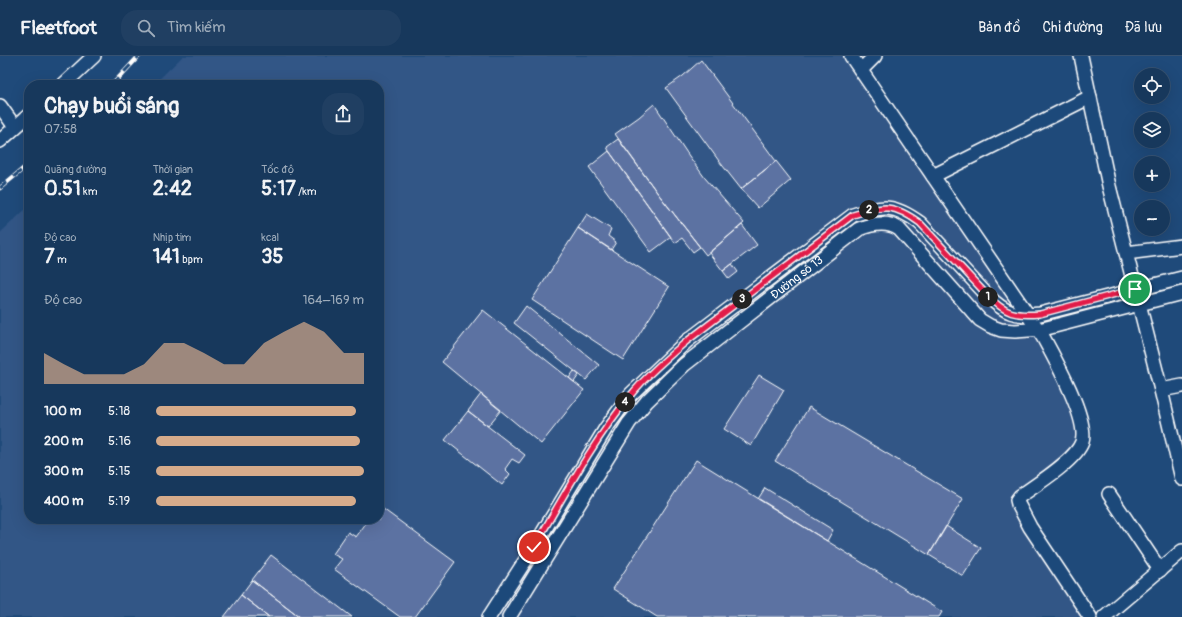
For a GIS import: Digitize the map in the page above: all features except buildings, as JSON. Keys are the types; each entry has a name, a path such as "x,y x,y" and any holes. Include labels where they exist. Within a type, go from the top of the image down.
{"street":[{"path":"68,80 94,56"},
{"path":"851,56 1028,315 1060,367 1079,414 1083,428 1082,442 1070,458 1020,496 1017,500 1030,527 1090,617"},
{"path":"861,70 874,56"},
{"path":"1082,56 1109,186 1182,479"},
{"path":"933,176 1090,97"},
{"path":"0,106 15,127"},
{"path":"0,141 24,119"},
{"path":"882,207 884,224 894,226 899,229 980,320 1001,330 1044,329 1182,294"},
{"name":"Đường số 13","path":"489,617 534,547 606,428 631,394 673,353 853,215 882,207 891,208 902,212 920,223 999,307 1011,314 1040,314 1182,278"},
{"name":"Đường số 13","path":"509,617 629,423 647,401 684,365 859,229 872,224 884,224"},
{"path":"1126,252 1182,246"},
{"path":"737,303 747,316"},
{"path":"1161,390 1182,386"},
{"path":"1109,494 1160,570"},
{"path":"534,547 548,556"},
{"path":"1104,617 1182,551"}],"shaded area":[{"path":"183,56 846,56 1040,339 1075,415 1078,441 1068,456 1018,493 1086,617 0,617 0,233 24,211 24,524 384,524 384,80 158,80"}],"railway":[{"path":"117,80 139,56"},
{"path":"0,188 24,168"}],"route":[{"path":"534,547 596,443 631,394 687,341 853,215 882,207 891,208 912,217 920,223 999,307 1011,314 1040,314 1135,289"}]}
